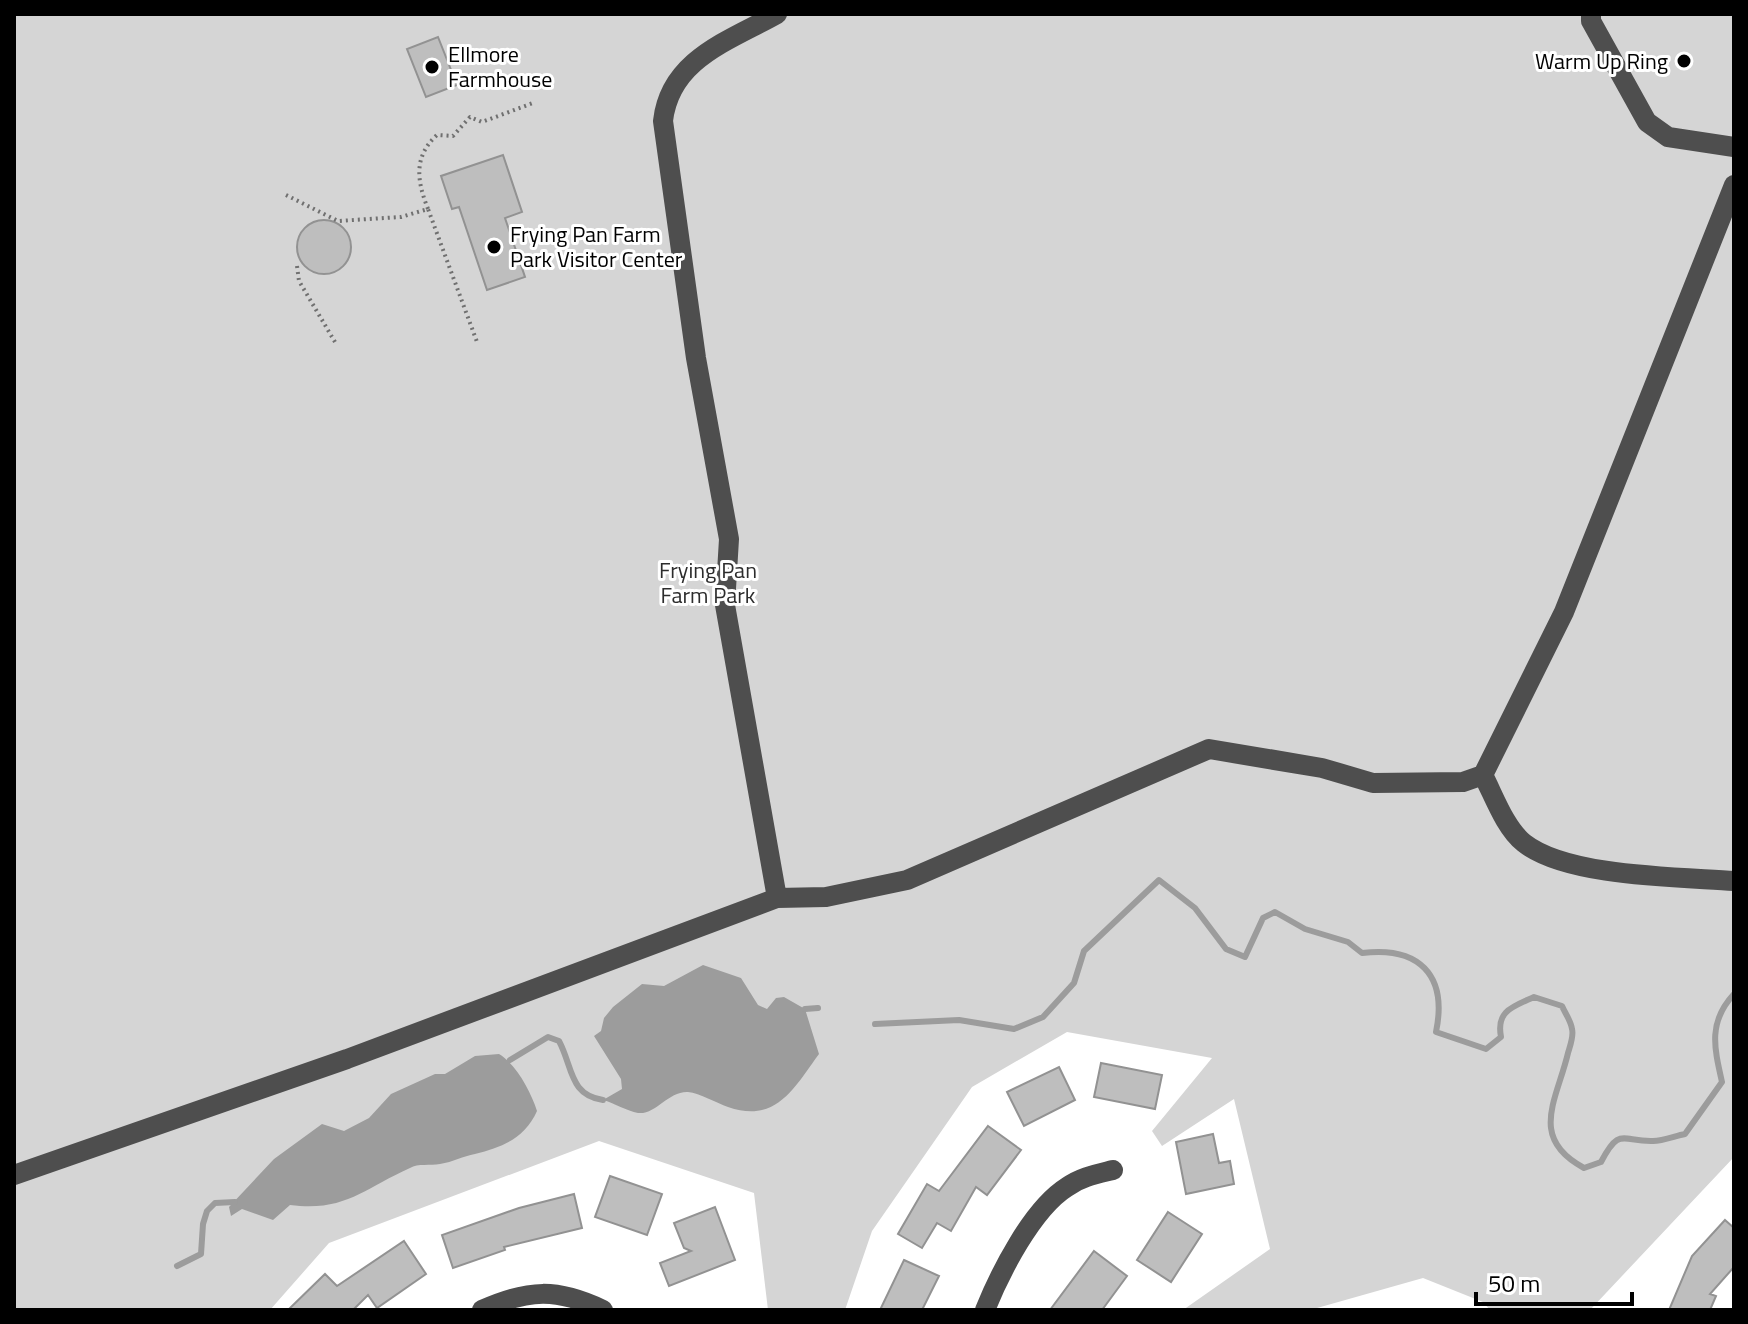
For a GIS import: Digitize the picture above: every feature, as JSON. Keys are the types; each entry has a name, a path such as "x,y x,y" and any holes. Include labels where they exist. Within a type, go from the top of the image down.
{"street":[{"path":"777,14 688,66 666,97 663,121 696,358 729,539 725,605 777,898"},
{"path":"1591,14 1591,21 1647,122 1668,137 1734,147"},
{"path":"14,1175 347,1059 777,898 826,897 907,880 1209,749 1322,768 1373,783 1463,782 1483,775 1564,612 1734,185"},
{"path":"1483,775 1502,813 1524,843 1562,862 1625,873 1734,881"},
{"path":"985,1310 1017,1246 1050,1201 1079,1179 1113,1170"},
{"path":"482,1310 538,1292 572,1295 603,1310"}],"path":[{"path":"477,342 428,209 418,172 421,155 437,135 453,136 470,117 482,122 491,120 533,103"},
{"path":"286,195 338,221 401,217 428,209"},
{"path":"297,266 299,281 335,342"}],"green space":[{"name":"Frying Pan Farm Park","path":"1734,14 1734,1157 1590,1310 1490,1310 1483,1302 1423,1278 1310,1310 1183,1310 1270,1249 1234,1099 1162,1146 1152,1131 1212,1058 1067,1032 972,1087 872,1231 845,1310 768,1310 754,1193 599,1141 329,1243 270,1310 14,1310 14,16"}],"shaded area":[{"path":"703,965 741,978 758,1005 767,1009 776,998 784,997 805,1009 819,1054 801,1079 782,1100 759,1111 728,1107 688,1092 674,1095 644,1113 603,1100 622,1089 621,1079 594,1036 601,1031 604,1018 642,984 664,986"},
{"path":"499,1054 522,1079 537,1111 526,1128 512,1140 449,1162 413,1166 340,1202 290,1205 273,1220 242,1209 231,1216 229,1207 274,1159 322,1124 344,1131 369,1118 391,1094 435,1074 445,1074 475,1056"}],"building":[{"name":"Ellmore Farmhouse","path":"438,37 457,85 426,97 407,49"},
{"name":"Frying Pan Farm Park Visitor Center","path":"503,155 522,212 505,218 525,277 487,290 459,207 452,209 441,176"},
{"path":"324,220 343,228 351,247 343,266 324,274 305,266 297,247 305,228"},
{"path":"1101,1063 1162,1075 1155,1109 1094,1097"},
{"path":"1059,1067 1075,1100 1024,1126 1007,1092"},
{"path":"988,1126 1021,1150 987,1195 976,1187 951,1231 937,1223 922,1248 898,1234 927,1184 939,1191"},
{"path":"1213,1134 1219,1163 1230,1161 1234,1184 1186,1194 1176,1142"},
{"path":"610,1176 662,1194 647,1235 595,1217"},
{"path":"574,1194 582,1228 504,1247 505,1250 453,1268 442,1235 519,1208"},
{"path":"715,1207 735,1260 669,1286 660,1263 691,1251 684,1248 674,1223"},
{"path":"1168,1212 1202,1234 1171,1282 1137,1260"},
{"path":"1725,1220 1734,1228 1734,1267 1710,1294 1716,1296 1710,1310 1669,1310 1692,1256"},
{"path":"404,1241 426,1274 377,1308 368,1295 353,1310 288,1310 325,1274 337,1286"},
{"path":"1094,1251 1127,1276 1102,1310 1050,1310"},
{"path":"904,1260 939,1276 922,1310 880,1310"}],"waterway":[{"path":"875,1024 959,1020 1014,1029 1043,1017 1074,983 1084,951 1159,880 1195,908 1226,949 1245,957 1263,918 1275,912 1305,929 1348,942 1362,953 1399,954 1413,960 1433,980 1439,1012 1436,1032 1486,1049 1501,1037 1501,1021 1513,1007 1534,997 1562,1006 1572,1035 1553,1102 1551,1131 1556,1144 1584,1168 1601,1162 1613,1144 1622,1138 1657,1141 1685,1134 1722,1082 1715,1035 1720,1015 1734,994"},
{"path":"805,1009 818,1008"},
{"path":"510,1060 548,1037 559,1041 578,1086 592,1097 603,1100"},
{"path":"177,1266 201,1254 207,1211 215,1203 235,1202"}],"place":[{"name":"Warm Up Ring","path":"1684,61"},
{"name":"Ellmore Farmhouse","path":"432,67"},
{"name":"Frying Pan Farm Park Visitor Center","path":"494,247"}]}
